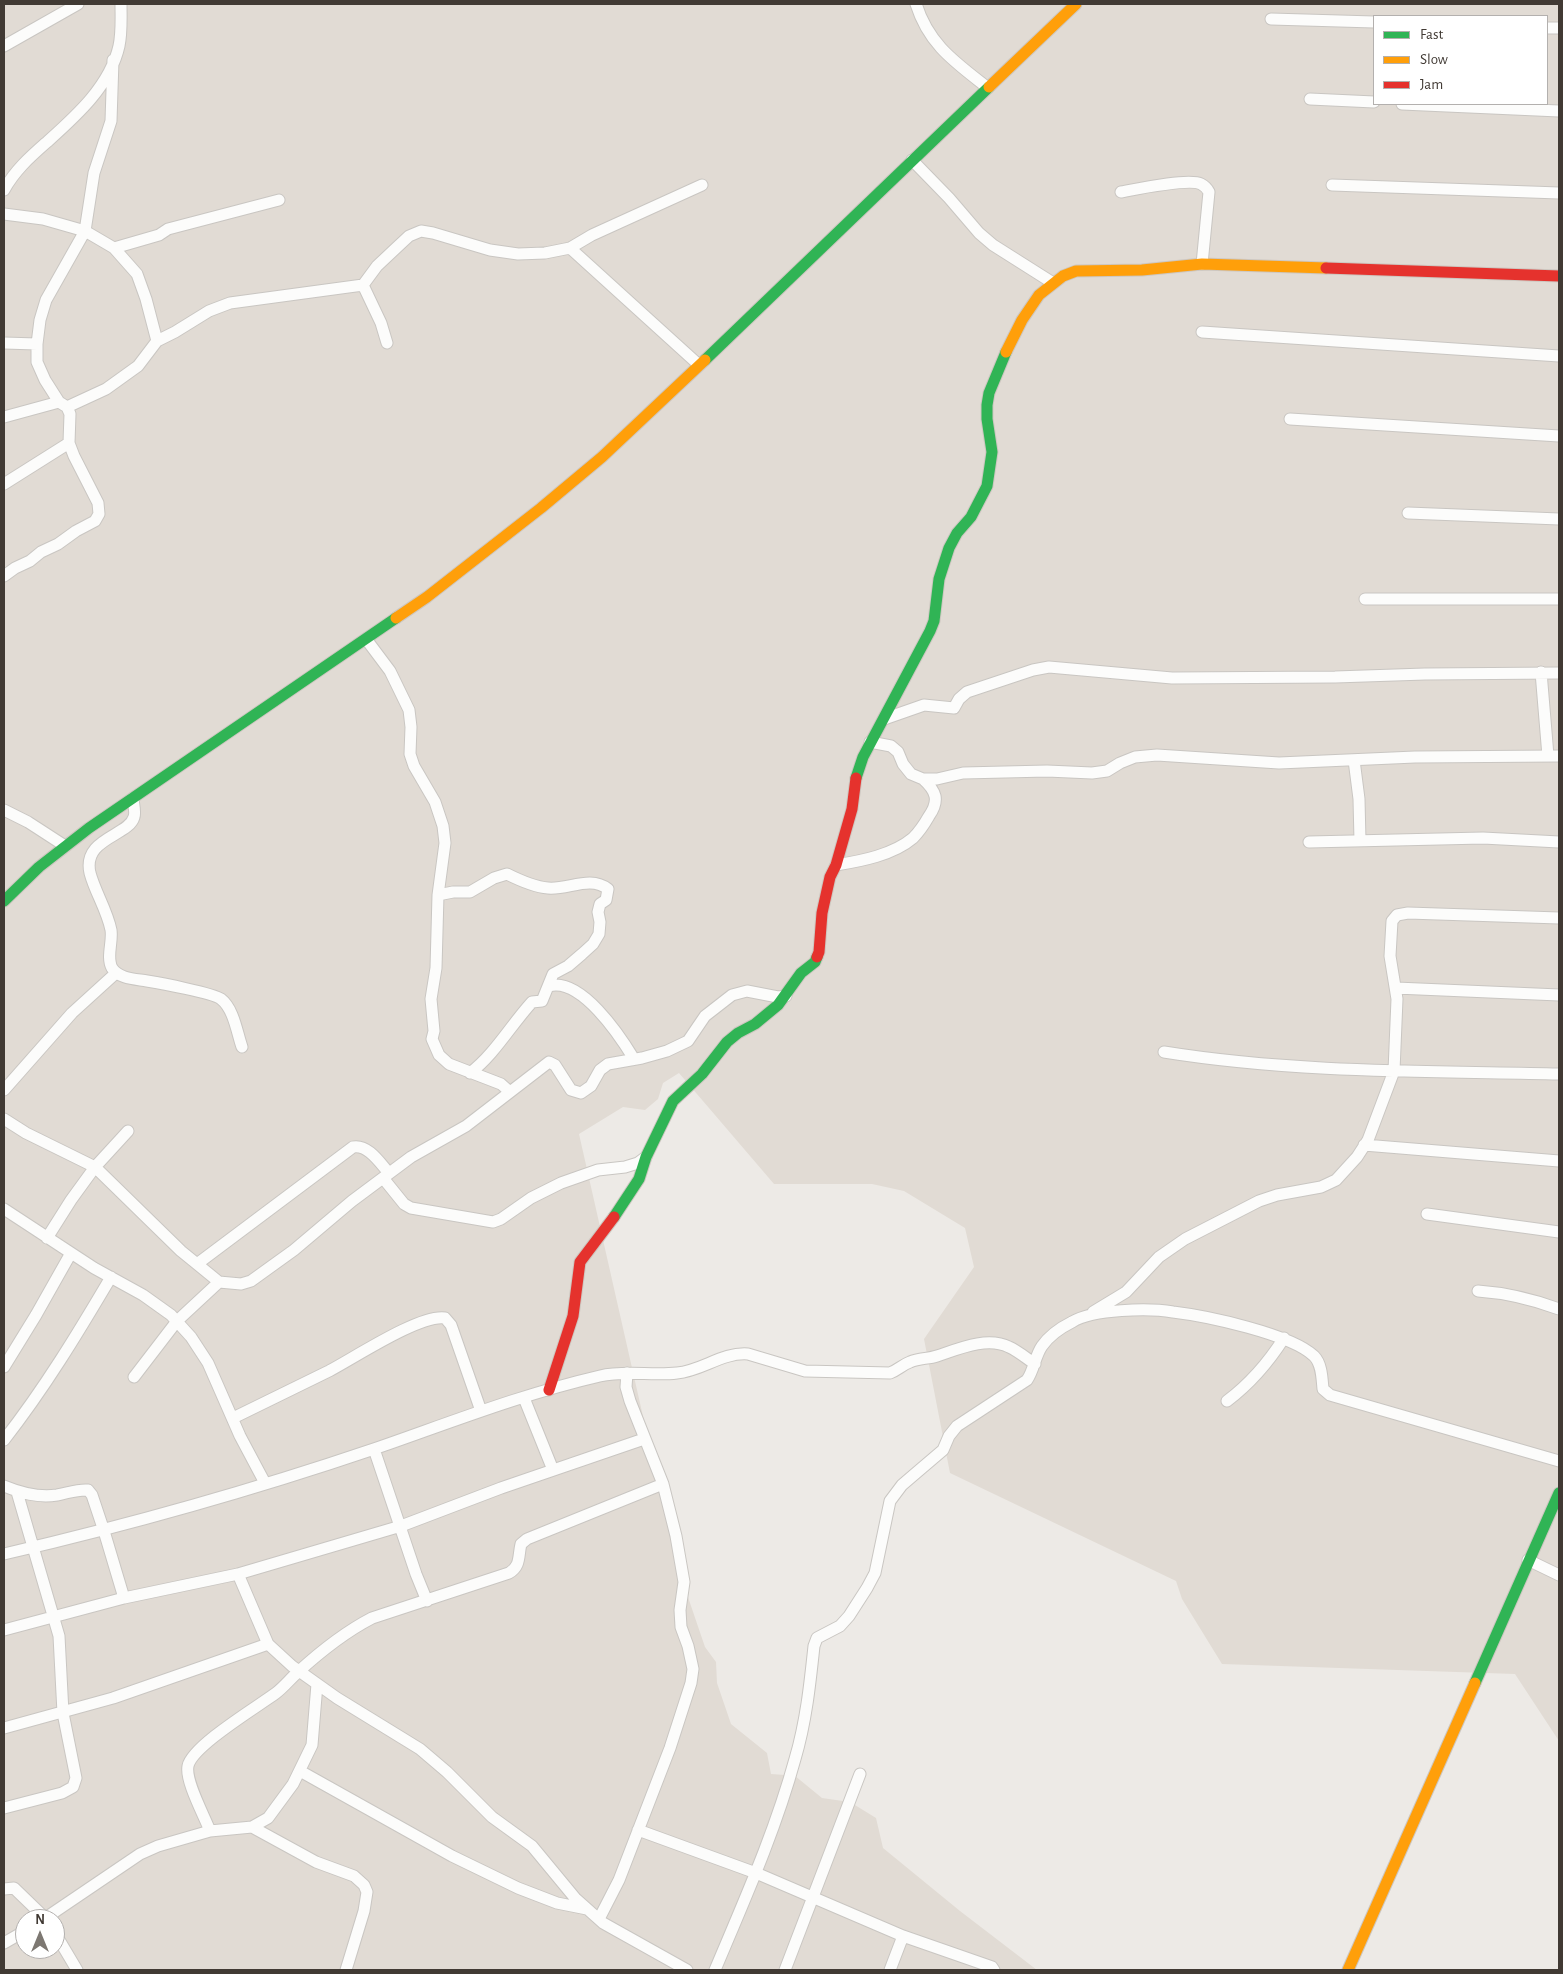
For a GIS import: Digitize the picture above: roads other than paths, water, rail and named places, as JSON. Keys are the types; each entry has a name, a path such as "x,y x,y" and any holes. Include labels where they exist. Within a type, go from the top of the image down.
{"main road":[{"path":"4,901 39,867 65,846 426,597 541,508 602,457 1076,4"},
{"path":"549,1390 573,1316 580,1262 626,1201 639,1179 646,1156 672,1102 702,1074 727,1042 768,1014 786,996 801,973 815,962 818,952 822,913 830,877 836,865 852,809 856,779 870,742 884,719 934,622 939,579 949,548 957,533 971,517 987,486 992,452 987,419 989,393 1004,356 1022,320 1039,296 1063,276 1076,271 1142,270 1202,264 1559,276"},
{"path":"1348,1970 1559,1493"}],"street":[{"path":"4,46 78,4"},
{"path":"4,190 10,178 21,165 90,100 113,60 120,37 121,4"},
{"path":"916,4 931,38 951,59 988,88"},
{"path":"1271,19 1373,22"},
{"path":"4,576 14,568 30,561 41,552 58,544 76,530 95,521 99,514 98,503 69,443 70,414 45,380 37,362 37,344 40,320 46,300 85,231 94,173 111,121 113,60"},
{"path":"1310,99 1373,102"},
{"path":"1424,105 1559,111"},
{"path":"912,160 949,198 979,233 993,245 1053,283"},
{"path":"1121,192 1186,182 1199,182 1206,187 1209,192 1202,264"},
{"path":"4,417 63,404 106,389 138,366 157,341 209,311 230,303 363,285 377,266 408,236 421,231 434,233 490,250 518,254 545,253 570,248 592,235 702,185"},
{"path":"1332,185 1559,193"},
{"path":"114,248 159,235 168,229 279,200"},
{"path":"4,214 43,219 85,231 114,248 137,274 157,341"},
{"path":"570,248 698,365"},
{"path":"363,285 381,323 386,343"},
{"path":"1202,332 1559,356"},
{"path":"4,343 37,344"},
{"path":"1290,419 1559,436"},
{"path":"4,484 69,443"},
{"path":"1408,513 1559,520"},
{"path":"1365,599 1559,598"},
{"path":"366,638 390,671 409,710 411,727 410,754 414,766 435,802 443,826 445,843 438,895 436,968 431,999 434,1031 432,1040 439,1056 449,1064 501,1084 510,1092"},
{"path":"884,719 924,705 954,708 959,699 967,692 1033,670 1049,667 1181,678 1335,678 1559,673"},
{"path":"923,779 937,779 963,773 1047,771 1092,773 1107,771 1135,757 1157,755 1279,762 1416,757 1554,756 1541,672"},
{"path":"836,865 878,855 914,838 933,810 936,798 933,788 923,779 911,774 903,764 898,752 891,746 870,742"},
{"path":"1354,760 1359,799 1360,841"},
{"path":"133,798 134,817 130,823 93,851 89,871 111,931 111,967 116,973 130,979 207,994 221,999 229,1008 242,1047"},
{"path":"4,810 28,822 65,846"},
{"path":"1309,842 1483,838 1559,842"},
{"path":"438,895 453,892 470,892 494,878 507,874 517,879 548,888 586,883 602,884 608,889 606,900 600,904 598,912 600,922 599,934 593,944 568,966 552,974 542,1001 532,1002 513,1022 483,1063 470,1073"},
{"path":"715,1970 756,1873 796,1757 805,1715 814,1646 817,1638 840,1626 868,1588 875,1573 890,1501 902,1485 944,1450 957,1426 1026,1380 1042,1346 1057,1332 1126,1292 1159,1257 1185,1239 1259,1202 1277,1195 1321,1187 1336,1180 1357,1157 1364,1145 1394,1071 1398,999 1390,956 1392,921 1397,915 1408,913 1559,918"},
{"path":"4,1090 72,1013 116,973"},
{"path":"549,986 556,984 566,988 596,1007 634,1059"},
{"path":"1396,988 1559,995"},
{"path":"4,1119 26,1133 95,1167 181,1251 219,1282 241,1284 251,1281 294,1250 411,1156 466,1126 549,1062 555,1065 570,1090 581,1093 591,1086 600,1070 608,1064 667,1051 688,1041 705,1016 732,995 747,991 778,997 786,996"},
{"path":"1164,1052 1193,1057 1353,1071 1559,1074"},
{"path":"47,1238 95,1167 128,1131"},
{"path":"1364,1145 1559,1161"},
{"path":"197,1264 353,1147 366,1148 404,1204 411,1208 493,1222 501,1219 530,1198 561,1183 598,1170 625,1167 638,1163 646,1156"},
{"path":"4,1208 47,1238 143,1295 171,1315 191,1337 208,1363 266,1484"},
{"path":"1427,1214 1559,1232"},
{"path":"4,1367 36,1316 71,1253"},
{"path":"4,1440 70,1346 111,1277"},
{"path":"134,1377 177,1322 219,1282"},
{"path":"1478,1291 1501,1292 1525,1297 1559,1308"},
{"path":"1088,1315 1148,1310 1173,1312 1284,1338 1315,1357 1319,1364 1323,1389 1330,1394 1559,1461"},
{"path":"233,1418 329,1371 416,1325 437,1317 445,1318 451,1325 481,1410"},
{"path":"1227,1401 1256,1376 1284,1338"},
{"path":"4,1554 104,1531 266,1484 374,1449 481,1410 602,1376 627,1373 649,1375 680,1373 738,1353 748,1354 805,1371 890,1373 907,1362 916,1359 994,1342 1008,1346 1035,1364"},
{"path":"599,1919 619,1880 670,1748 691,1683 693,1669 688,1646 681,1627 680,1610 684,1582 682,1561 663,1484 644,1439 626,1388 627,1373"},
{"path":"524,1398 553,1470"},
{"path":"4,1630 124,1598 238,1574 401,1526 501,1488 644,1439"},
{"path":"374,1449 427,1601"},
{"path":"210,1831 189,1779 188,1768 190,1759 207,1742 277,1692 299,1671 353,1628 372,1618 410,1604 427,1601 509,1573 516,1569 519,1563 521,1544 527,1539 663,1484"},
{"path":"4,1486 17,1492 42,1497 88,1490 92,1495 104,1531 124,1598"},
{"path":"4,1808 62,1793 73,1787 76,1778 63,1713 59,1636 17,1492"},
{"path":"1528,1560 1559,1576"},
{"path":"238,1574 268,1644 299,1671 337,1698 420,1749 447,1772 492,1817 532,1846 575,1898 599,1919 687,1970"},
{"path":"4,1728 113,1698 268,1644"},
{"path":"60,1909 140,1854 158,1846 210,1831 252,1827 268,1818 293,1784 312,1745 317,1684"},
{"path":"300,1771 452,1856 518,1888 557,1903 587,1909"},
{"path":"785,1970 860,1774"},
{"path":"252,1827 316,1862 354,1876 364,1885 367,1892 364,1911 346,1970"},
{"path":"638,1830 756,1873 813,1899 904,1936 992,1967 994,1970"},
{"path":"4,1889 14,1888 35,1909"},
{"path":"890,1970 904,1936"},
{"path":"4,1943 15,1937"},
{"path":"65,1950 77,1970"}]}
